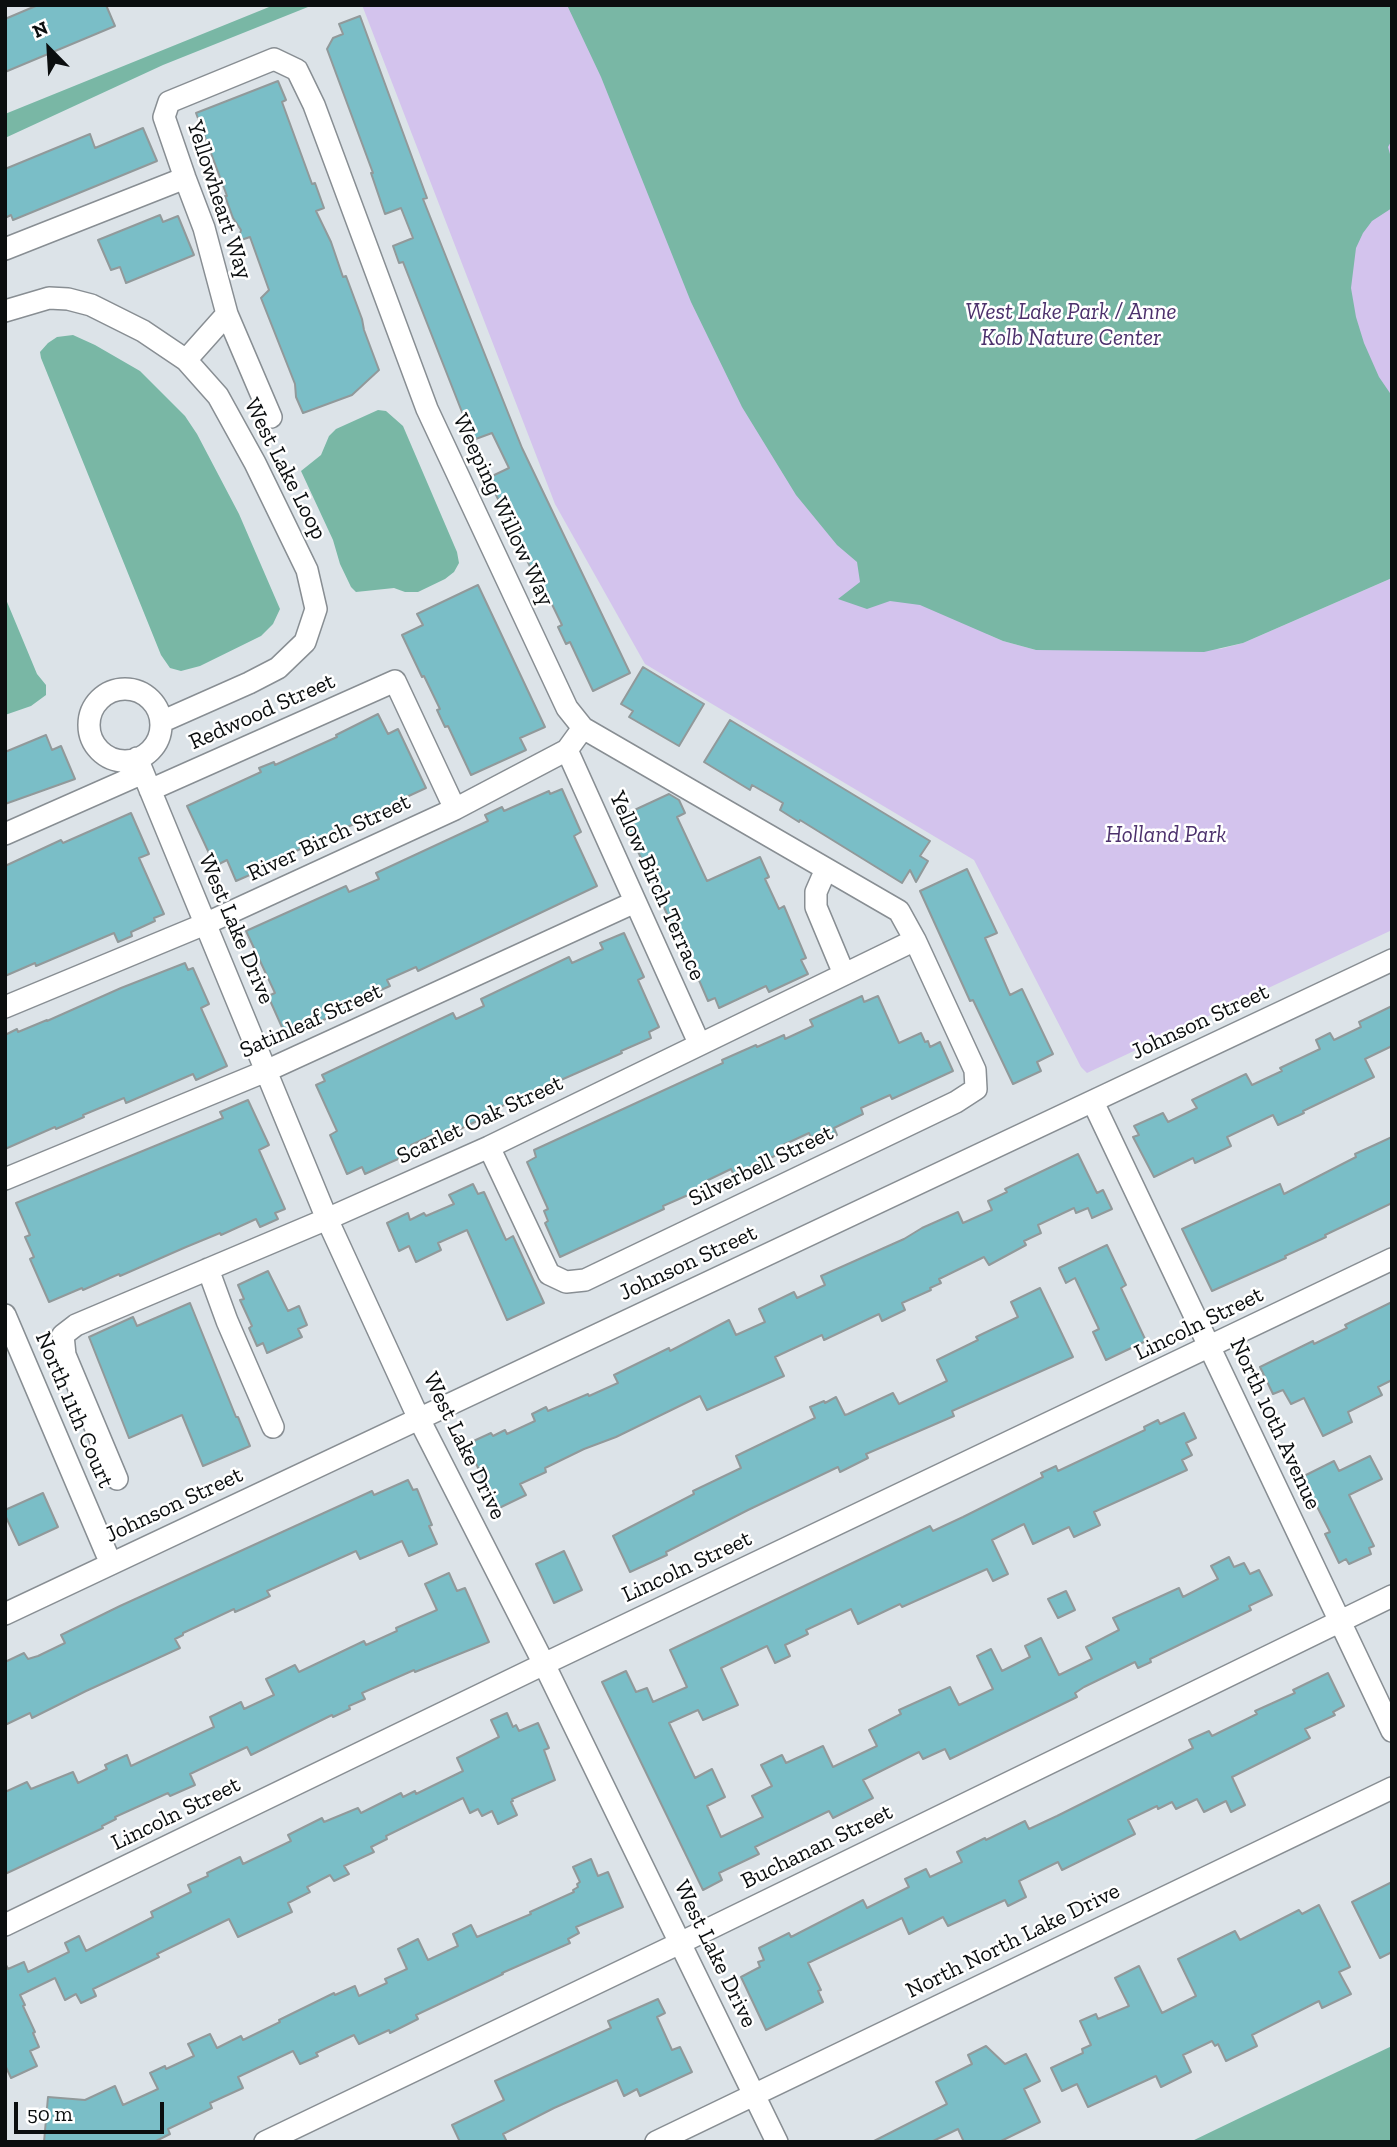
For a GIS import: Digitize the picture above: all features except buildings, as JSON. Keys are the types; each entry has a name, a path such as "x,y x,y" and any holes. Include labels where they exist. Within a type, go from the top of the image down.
{"street":[{"name":"Yellowheart Way","path":"271,417 228,314 204,228 164,117 169,102 274,60"},
{"name":"Weeping Willow Way","path":"274,60 297,70 314,105 428,409 567,708 583,728 899,911 975,1070 976,1089"},
{"path":"5,249 185,178"},
{"name":"West Lake Loop","path":"5,311 49,298 68,299 91,305 143,331 186,360 218,396 255,463 307,570 316,609 305,642 278,668 161,722"},
{"name":"Yellowheart Way","path":"186,360 228,314"},
{"name":"Redwood Street","path":"5,834 143,774 396,681 455,809"},
{"path":"133,690 152,701 158,711 160,734 147,753 143,774 98,749 91,738 89,724 92,710 99,699 111,692 133,690"},
{"name":"River Birch Street","path":"5,1007 205,924 455,809 567,750 583,728"},
{"name":"Yellow Birch Terrace","path":"567,750 699,1043"},
{"name":"West Lake Drive","path":"143,774 327,1219 419,1419 544,1664 777,2142"},
{"path":"826,869 818,884 816,907 844,974"},
{"name":"Satinleaf Street","path":"5,1179 266,1071 635,902"},
{"name":"Scarlet Oak Street","path":"117,1479 65,1355 63,1335 76,1325 327,1219 489,1146 915,940"},
{"name":"Johnson Street","path":"5,1614 1392,960"},
{"name":"Silverbell Street","path":"489,1146 549,1274 566,1282 585,1280 956,1102 976,1089"},
{"name":"North 10th Avenue","path":"1093,1102 1392,1731"},
{"name":"Lincoln Street","path":"5,1925 1392,1259"},
{"path":"208,1269 226,1321 273,1427"},
{"name":"North 11th Court","path":"5,1315 111,1563"},
{"name":"Buchanan Street","path":"265,2142 1392,1596"},
{"name":"North North Lake Drive","path":"656,2142 1392,1788"}],"green space":[{"name":"West Lake Park / Anne Kolb Nature Center","path":"362,5 1392,5 1392,562 987,634 1036,650 1220,649 1243,643 1392,578 1392,930 1087,1073 1081,1067 974,860 645,664 555,504"}],"shaded area":[{"path":"274,5 313,5 163,65 5,138 5,114"},
{"name":"West Lake Park / Anne Kolb Nature Center","path":"567,5 1392,5 1392,140 1388,147 1392,161 1392,208 1372,221 1363,233 1356,248 1351,288 1364,343 1379,377 1392,396 1392,578 1243,643 1204,652 1036,650 1003,641 920,605 890,601 867,609 838,599 860,582 857,562 837,545 796,495 742,407 691,302 601,77"},
{"path":"73,335 140,371 185,416 197,434 239,514 280,609 273,624 261,636 200,666 181,671 170,668 161,655 41,358 40,352 48,343 57,337"},
{"path":"378,410 386,411 403,426 457,552 459,563 454,572 418,592 405,592 394,588 356,592 351,587 301,471 321,455 329,436 336,429"},
{"path":"5,597 37,674 46,685 46,695 31,706 5,715"},
{"path":"1392,2046 1392,2142 1190,2142 1246,2115"}],"park label":[{"name":"Holland Park","path":"1166,835"}]}
